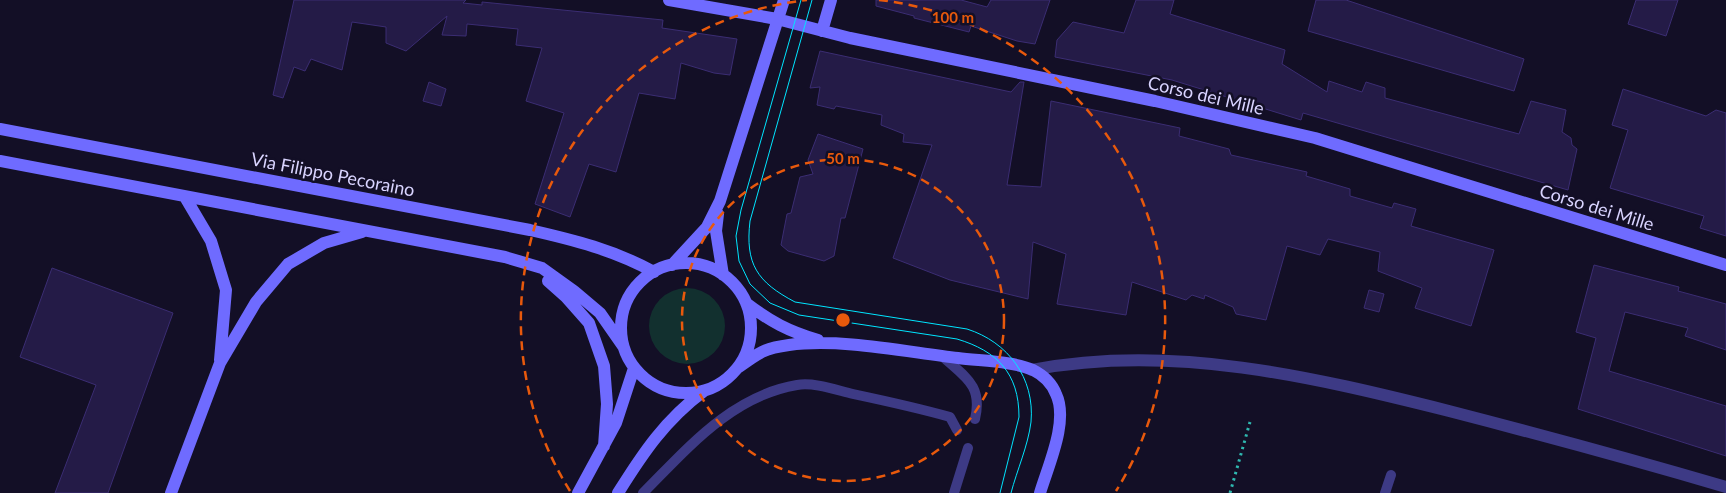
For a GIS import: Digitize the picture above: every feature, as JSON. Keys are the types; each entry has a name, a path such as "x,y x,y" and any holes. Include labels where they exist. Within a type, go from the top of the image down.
{"street":[{"name":"Corso dei Mille","path":"669,0 777,19 1155,101 1315,138 1726,265"},
{"path":"672,265 707,227 720,201 784,0"},
{"path":"822,30 832,0"},
{"name":"Via Filippo Pecoraino","path":"0,129 530,230 592,244 631,259 654,272"},
{"path":"0,161 505,257 542,268 600,313 623,346 634,368 654,385 678,393 704,391"},
{"path":"185,197 211,241 226,290 220,363"},
{"path":"720,201 716,230 723,275"},
{"path":"171,493 220,363 256,302 288,264 324,243 365,231"},
{"path":"527,264 566,296 588,323 604,366 607,404 604,446"},
{"path":"623,346 621,324 626,304 637,286 654,272 672,265 690,264 707,267 723,275 737,287 746,303 751,319 751,336 747,352 739,367"},
{"path":"746,303 767,319 786,330 825,342 1001,363 1032,370 1047,380 1057,395 1059,431 1040,493"},
{"path":"618,493 657,434 680,408 704,391 723,382 761,350 825,342"},
{"path":"1032,370 1074,362 1122,359 1193,362 1284,374 1407,400 1590,447 1726,487"},
{"path":"578,493 616,423 634,368"}],"lane":[{"path":"942,356 968,379 977,392 978,405 974,419"},
{"path":"643,493 704,432 733,411 771,392 799,385 826,388 950,417 957,430"},
{"path":"954,493 968,448"},
{"path":"1385,493 1391,475"}],"path":[{"path":"1230,493 1250,422"}],"green space":[{"path":"680,288 694,288 708,294 719,305 725,319 722,341 714,353 694,364 680,364 666,358 655,347 649,333 649,319 655,305 666,294"}],"building":[{"path":"294,0 466,0 463,3 482,5 482,2 663,20 662,28 737,39 730,75 714,73 681,63 675,99 639,93 616,172 589,164 570,217 535,204 564,113 526,101 542,48 516,45 518,29 467,24 466,36 442,35 447,16 406,51 386,43 386,27 352,22 342,70 311,59 305,71 294,67 283,98 273,95"},
{"path":"876,0 961,0 987,7 991,0 1050,0 1035,44 1017,41 971,26 969,32 914,18 914,16 876,6"},
{"path":"1136,0 1174,0 1170,14 1285,50 1282,64 1327,92 1329,81 1362,92 1366,82 1385,88 1385,98 1519,134 1531,101 1566,110 1562,132 1571,138 1572,145 1577,149 1568,190 1303,113 1301,120 1172,80 1055,57 1057,40 1073,22 1124,33"},
{"path":"1316,0 1346,0 1524,59 1514,91 1308,31"},
{"path":"1636,0 1678,0 1666,36 1628,24"},
{"path":"820,51 1011,92 1020,82 1024,82 1007,185 1041,187 1051,101 1180,128 1179,136 1229,149 1231,155 1307,172 1306,176 1350,189 1350,196 1392,208 1394,203 1416,209 1411,226 1494,250 1471,326 1415,308 1422,288 1378,271 1380,252 1328,239 1320,255 1287,246 1266,320 1236,314 1233,307 1205,295 1204,299 1192,295 1186,300 1132,282 1126,315 1057,304 1066,254 1033,242 1028,299 950,280 893,258 932,145 903,142 904,134 881,125 882,115 836,106 834,109 817,105 820,87 810,88"},
{"path":"429,82 446,89 441,106 423,101"},
{"path":"1623,89 1706,116 1716,110 1726,113 1726,236 1700,228 1704,216 1610,188 1628,130 1612,125"},
{"path":"818,134 863,149 845,218 841,218 834,256 824,261 788,251 781,245 787,214 791,213 800,177 813,174 808,160"},
{"path":"1594,265 1679,287 1678,291 1726,304 1726,350 1685,336 1688,328 1625,312 1609,371 1726,406 1726,456 1578,409 1596,338 1576,332"},
{"path":"52,268 173,313 108,493 55,493 96,385 20,357"},
{"path":"1369,290 1384,294 1379,312 1364,308"}],"tram line":[{"path":"801,0 741,210 736,236 739,261 750,284 770,303 799,315 957,339 984,350 994,357 1010,376 1015,388 1019,417 1000,493"},
{"path":"812,0 750,221 750,249 756,270 771,287 795,302 967,329 995,343 1016,364 1023,377 1031,406 1030,431 1011,493"}]}
